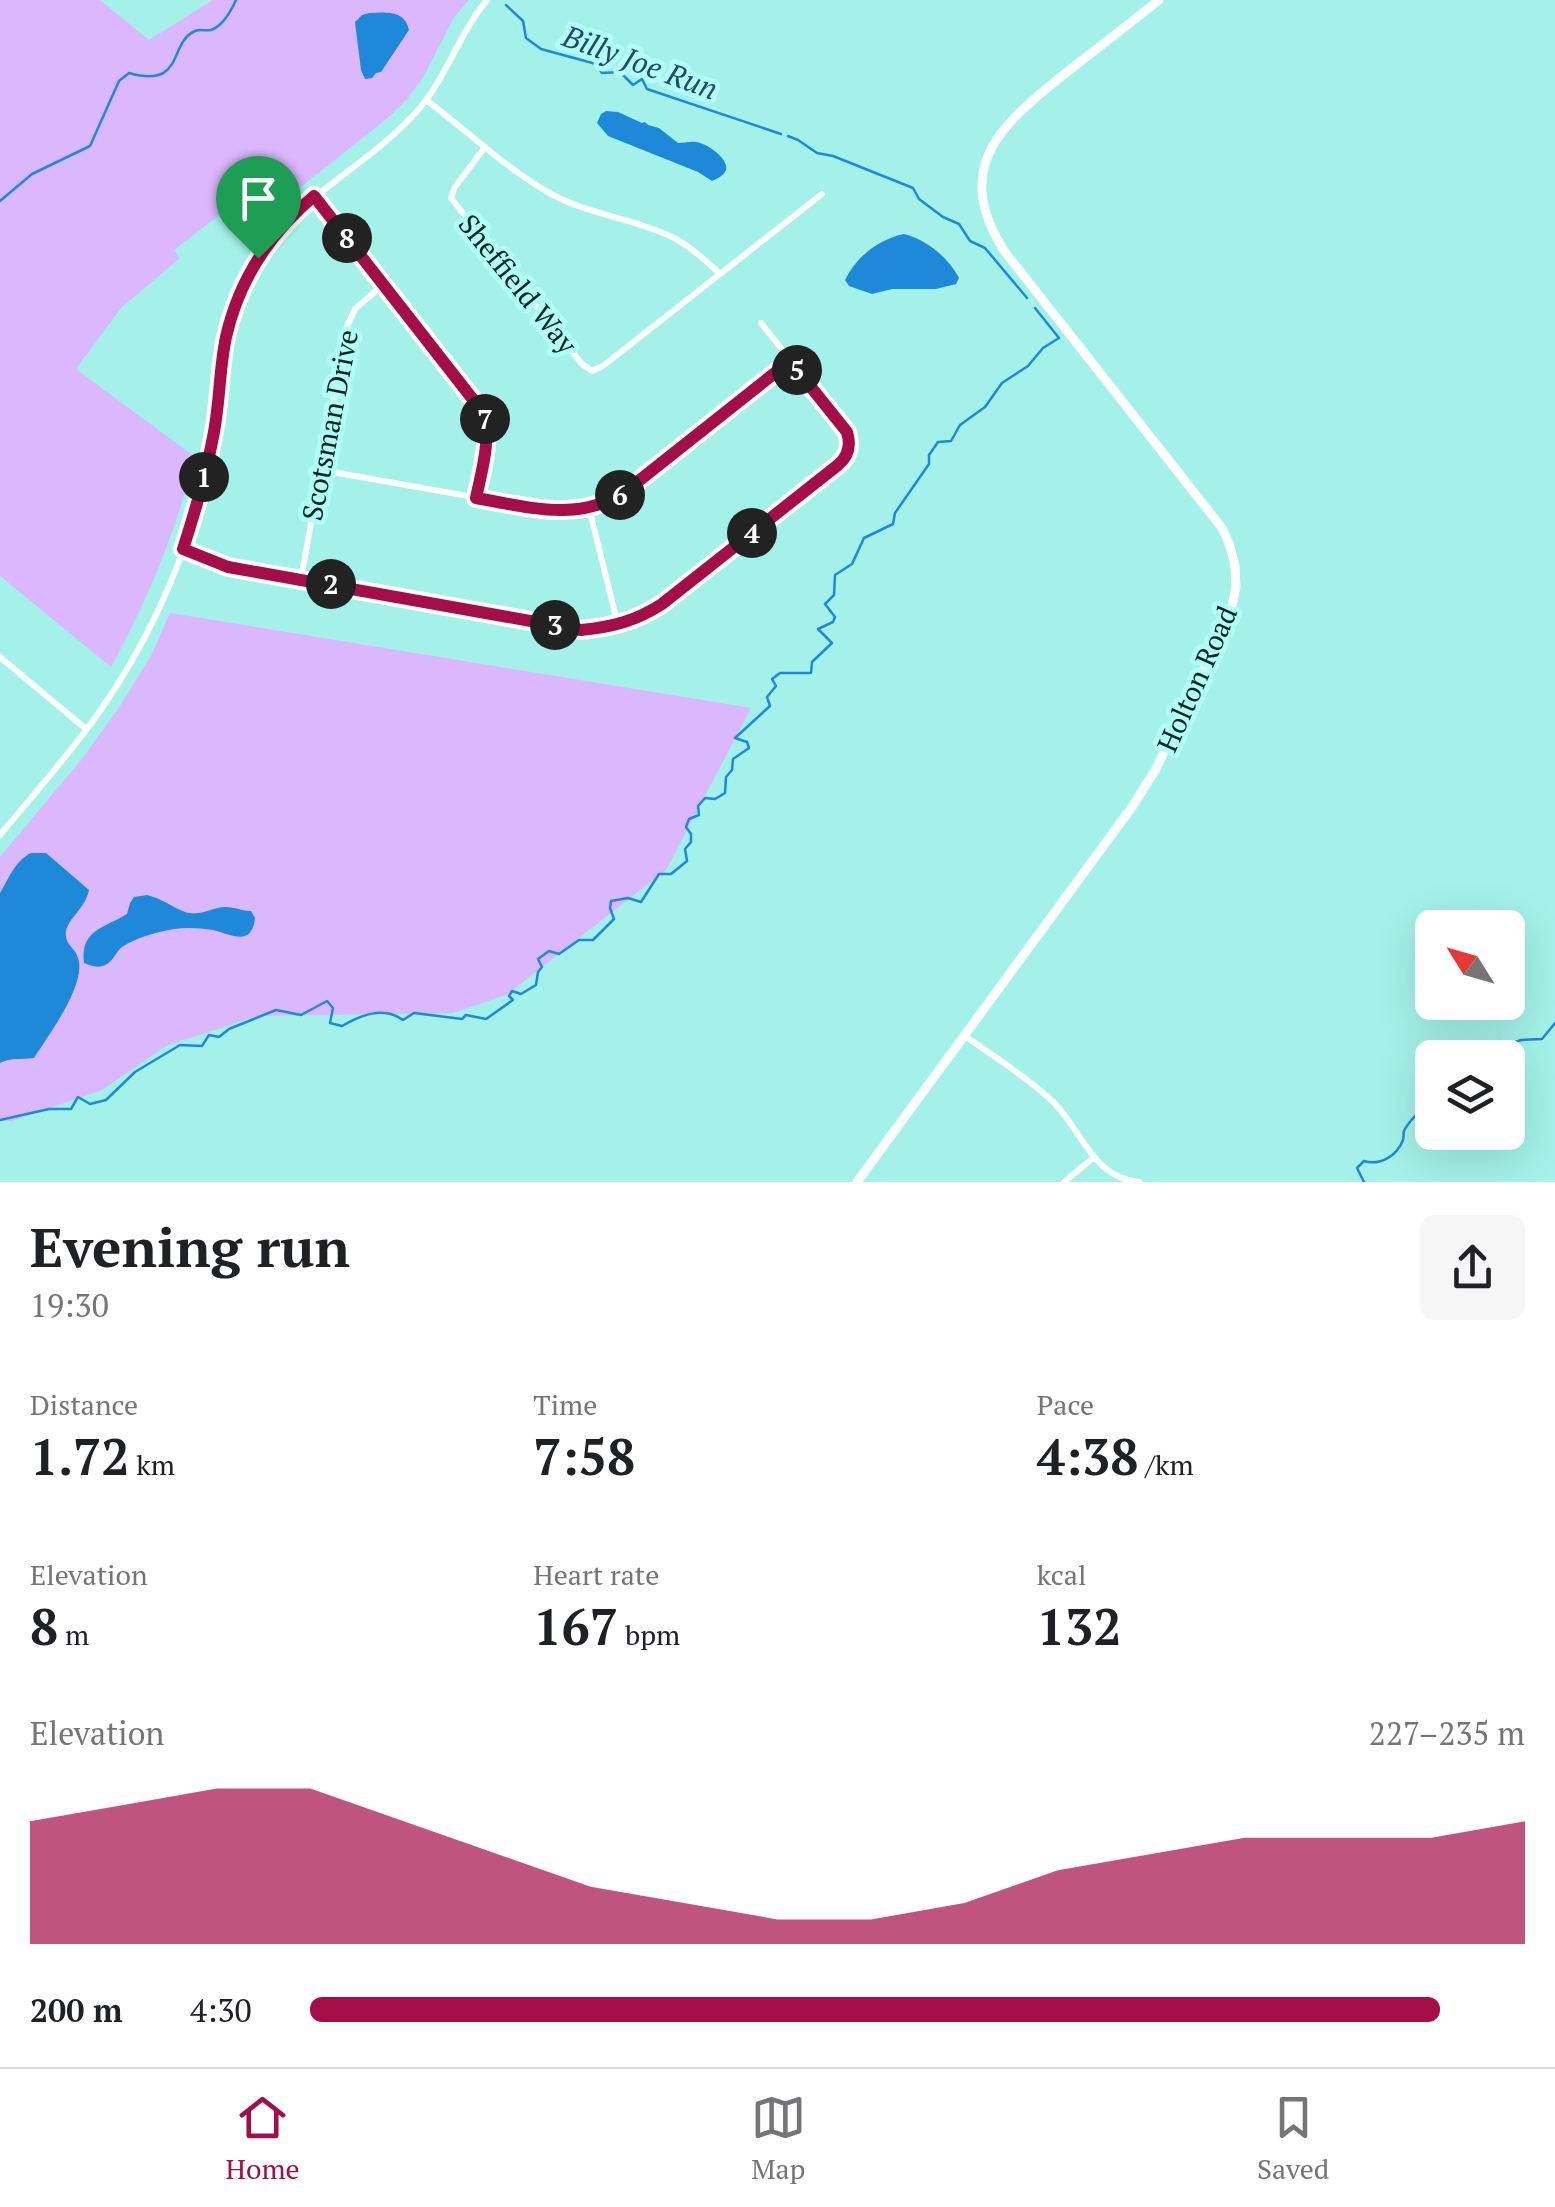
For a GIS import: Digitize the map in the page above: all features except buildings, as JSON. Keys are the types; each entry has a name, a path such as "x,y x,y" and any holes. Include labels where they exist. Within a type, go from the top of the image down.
{"street":[{"path":"0,835 86,730 132,661 160,606 201,494 214,434 226,339 253,268 272,238 298,210 394,132 426,100 466,27 486,0"},
{"name":"Holton Road","path":"858,1182 1147,785 1225,630 1234,601 1235,566 1222,528 1004,252 991,228 984,201 986,164 1006,124 1159,0"},
{"path":"426,100 516,173 552,194 600,214 672,237 720,274 822,194"},
{"name":"Sheffield Way","path":"485,146 455,187 452,198 589,370 598,370 720,274"},
{"path":"314,196 484,415 487,440 476,498"},
{"name":"Scotsman Drive","path":"301,579 350,320 359,306 384,284"},
{"path":"183,549 228,567 581,630 618,625 644,616 844,460 850,449 844,427 761,323"},
{"path":"321,470 556,511 589,508 626,491 790,361"},
{"path":"589,508 618,625"},
{"path":"0,657 86,730"},
{"path":"966,1036 1048,1097 1072,1124 1093,1158 1110,1172 1139,1182"},
{"path":"1064,1182 1093,1158"}],"shaded area":[{"path":"0,0 100,0 149,40 213,0 469,0 454,17 424,76 389,117 288,197 273,182 230,207 174,250 180,258 121,308 76,369 195,457 160,565 111,667 0,576"},
{"path":"170,613 751,708 666,870 506,995 453,1013 257,1016 166,1046 102,1090 12,1121 0,1121 0,857 82,759 120,706 151,656"}],"water":[{"path":"369,13 399,16 409,30 381,72 365,79 355,22"},
{"path":"606,111 659,128 678,143 705,145 724,161 725,172 712,181 608,136 597,123"},
{"path":"904,234 921,240 943,256 959,278 956,284 872,294 849,286 845,280 862,257 886,240"},
{"path":"31,853 46,853 89,890 66,931 79,969 65,1009 34,1058 0,1063 0,893 17,865"},
{"path":"147,895 191,913 226,907 251,911 255,918 253,927 240,937 198,928 168,930 128,943 104,966 84,963 90,937 127,914 134,897"}],"waterway":[{"path":"0,201 32,174 90,146 119,81 129,73 147,76 167,70 187,37 219,25 236,0"},
{"name":"Billy Joe Run","path":"506,5 523,21 526,38 541,49 596,64 602,73 620,72 633,85 642,79 647,89 781,134"},
{"name":"Billy Joe Run","path":"788,136 817,153 913,188 919,199 959,224 970,241 985,248 1027,298"},
{"name":"Billy Joe Run","path":"0,1120 49,1109 71,1109 78,1097 90,1104 106,1100 135,1072 180,1045 202,1046 209,1035 219,1037 276,1010 301,1015 327,1001 333,1008 330,1023 342,1026 380,1013 403,1020 414,1013 486,1019 513,1000 509,996 512,991 521,994 536,985 542,967 538,959 549,951 559,954 579,940 593,940 614,919 611,901 628,898 641,902 659,874 671,874 687,861 685,849 691,842 686,827 689,819 699,815 698,806 705,798 715,799 725,793 733,759 749,748 747,742 735,738 770,706 767,697 776,686 772,679 780,673 811,673 812,662 832,643 818,629 835,617 825,604 834,595 835,575 852,564 864,538 893,524 895,513 929,464 929,455 938,442 951,441 960,425 985,407 1002,383 1059,338 1035,308"},
{"path":"1521,1040 1542,1039 1555,1023"},
{"path":"1364,1182 1357,1168 1364,1161 1382,1161 1392,1155 1415,1117"}],"route":[{"path":"314,196 482,411 487,440 476,498 564,512 618,497 790,361 844,427 850,449 844,460 662,604 644,616 609,628 581,630 228,567 183,549 201,494 214,434 231,319 258,258 283,225 314,196"}]}
